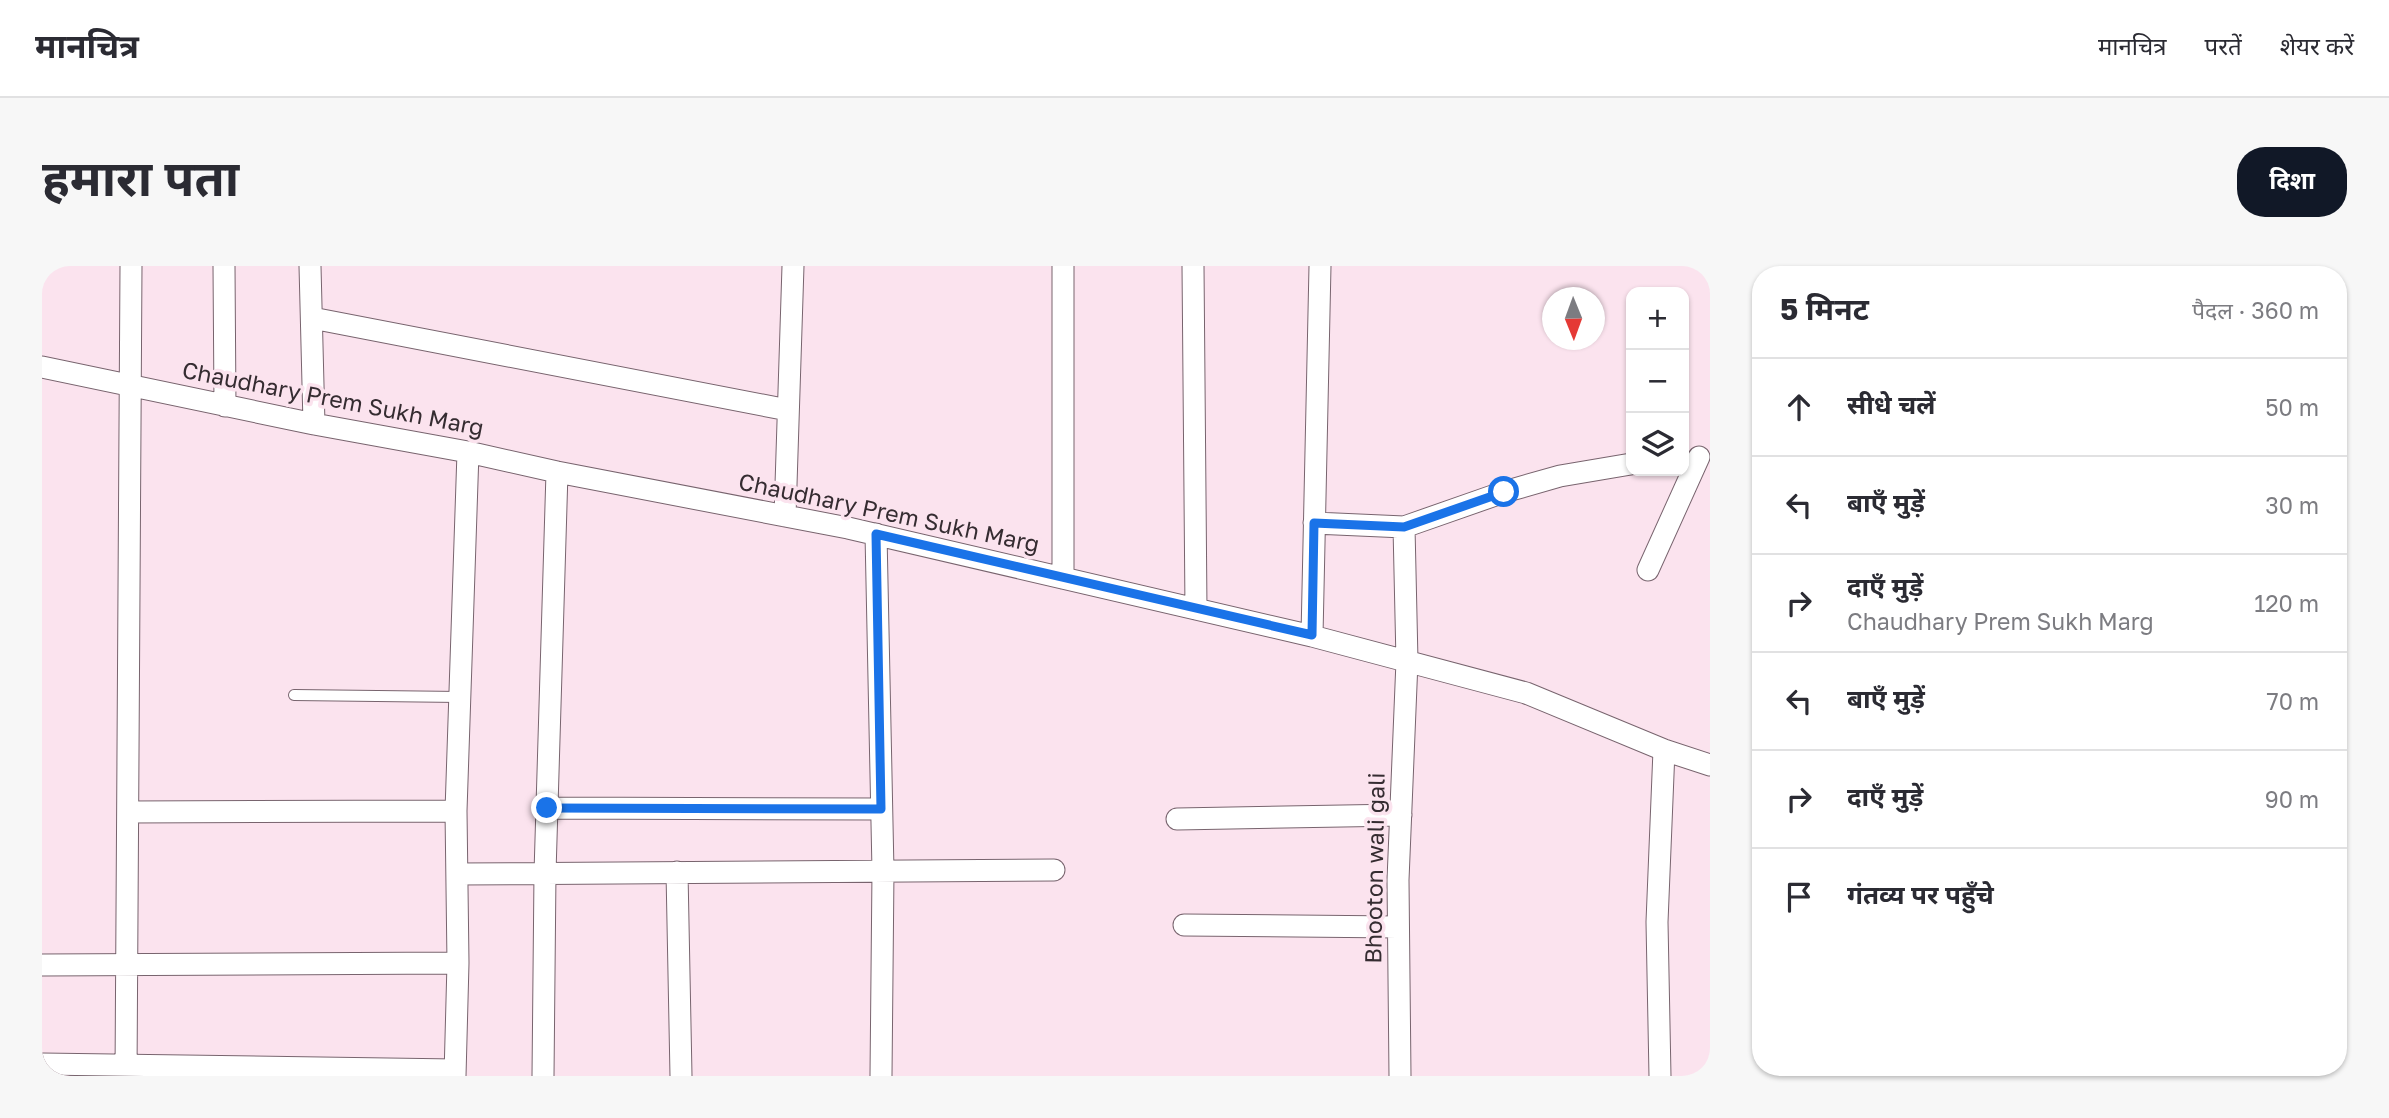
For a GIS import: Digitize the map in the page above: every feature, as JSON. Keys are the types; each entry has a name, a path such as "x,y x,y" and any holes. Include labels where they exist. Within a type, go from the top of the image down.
{"street":[{"path":"126,1070 131,266"},
{"path":"224,266 225,406"},
{"path":"310,266 314,424"},
{"path":"785,516 793,266"},
{"path":"1063,266 1063,578"},
{"path":"1193,266 1196,609"},
{"path":"1312,635 1320,266"},
{"path":"312,318 788,410"},
{"name":"Chaudhary Prem Sukh Marg","path":"42,368 876,534 1312,635 1526,693 1664,750 1710,765"},
{"path":"42,1064 126,1070 455,1073 458,963 456,811 468,452"},
{"path":"1648,570 1698,457"},
{"path":"1314,523 1404,527 1504,492 1560,476 1626,465"},
{"path":"543,1076 545,873 557,472"},
{"name":"Bhooton wali gali","path":"1400,1076 1398,927 1407,661 1404,527"},
{"path":"876,534 883,871 881,1076"},
{"path":"1660,1076 1657,922 1664,750"},
{"path":"547,808 881,809"},
{"path":"128,812 456,811"},
{"path":"1177,819 1401,815"},
{"path":"457,874 1054,870"},
{"path":"677,872 681,1076"},
{"path":"1184,926 1398,927"},
{"path":"42,965 458,963"}],"lane":[{"path":"294,695 460,697"}],"route":[{"path":"547,808 881,809 876,534 1312,635 1314,523 1404,527 1504,492"}]}
